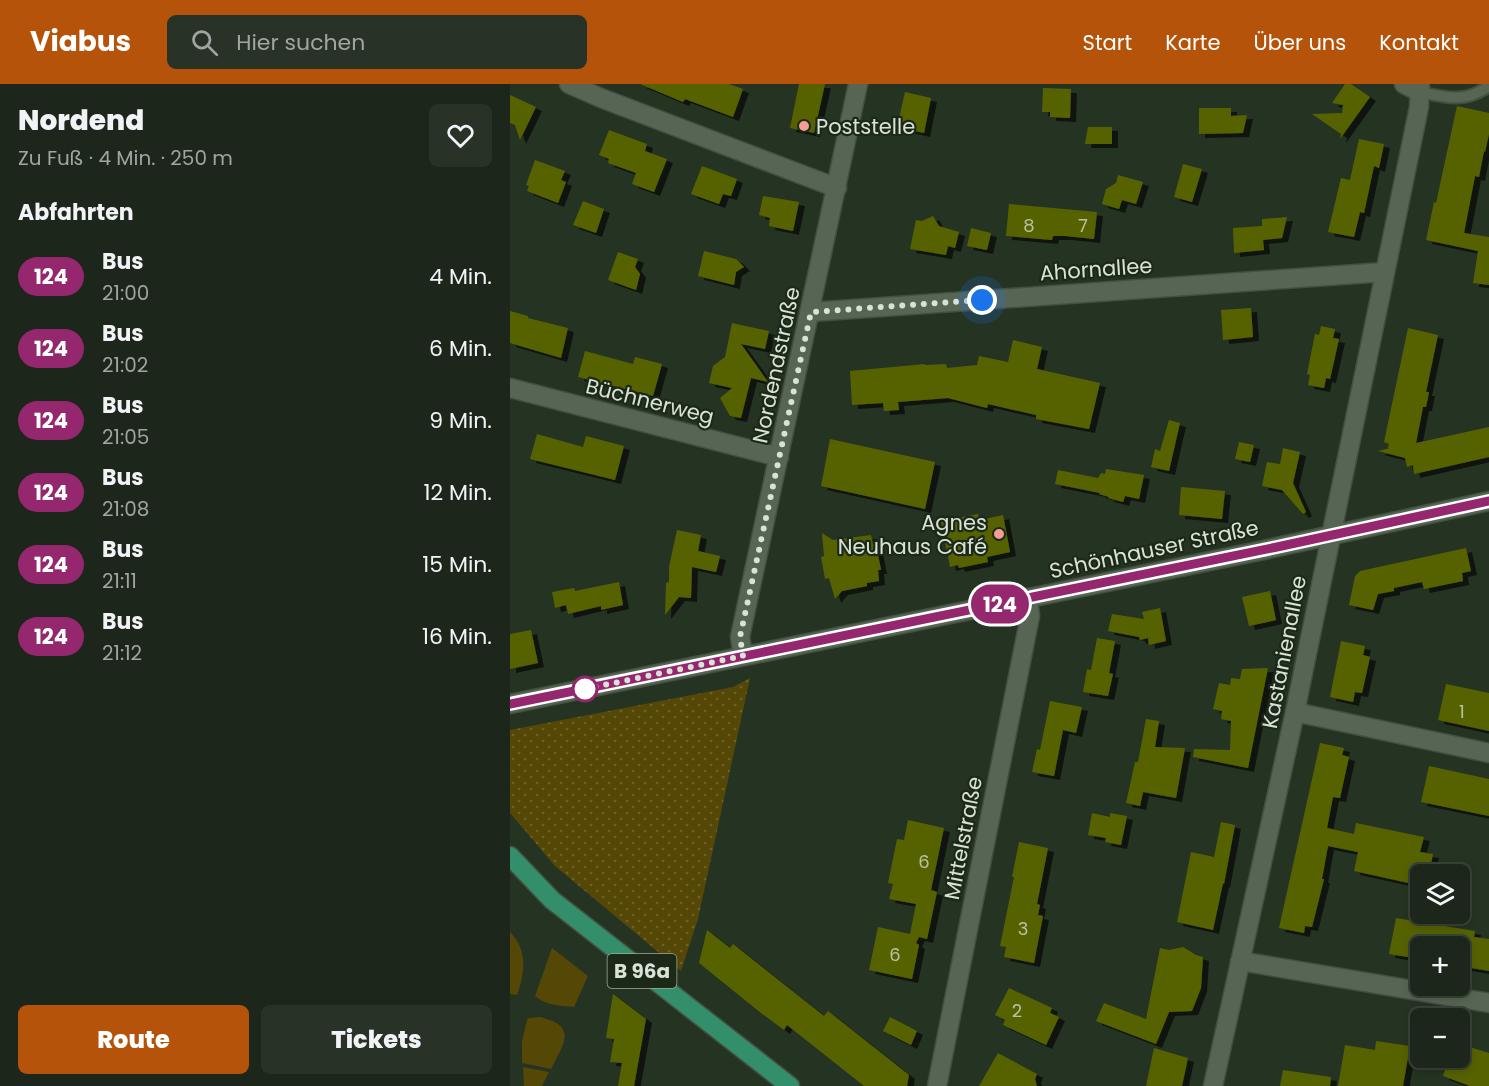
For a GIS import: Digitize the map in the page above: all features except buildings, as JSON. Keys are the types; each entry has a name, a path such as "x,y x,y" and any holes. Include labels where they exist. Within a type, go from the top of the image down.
{"main road":[{"name":"B 96a","path":"510,856 552,900 790,1086"}],"street":[{"path":"569,84 837,188"},
{"name":"Nordendstraße","path":"743,656 740,637 858,84"},
{"name":"Kastanienallee","path":"1213,1086 1295,712 1419,106 1414,87"},
{"name":"Ahornallee","path":"811,312 1385,272"},
{"name":"Büchnerweg","path":"510,388 779,457"},
{"name":"Schönhauser Straße","path":"510,704 1330,536 1489,501"},
{"name":"Mittelstraße","path":"937,1086 1030,616 1028,598"},
{"path":"1295,712 1489,753"},
{"path":"1240,961 1489,1002"}],"lane":[{"path":"1414,87 1439,96 1464,98 1478,94 1489,86"}],"shaded area":[{"path":"750,678 698,919 681,971 555,866 510,813 510,730 733,687"},
{"path":"510,932 520,946 523,962 522,978 517,995 510,994"},
{"path":"552,948 588,976 574,1007 548,1003 535,996"},
{"path":"540,1017 560,1025 564,1031 563,1043 551,1069 522,1063 522,1041 527,1020"},
{"path":"523,1067 549,1072 542,1086 524,1086"}],"bus line":[{"name":"124","path":"510,704 1277,547 1489,501"}],"place":[{"name":"Poststelle","path":"804,126"},
{"name":"Agnes Neuhaus Café","path":"999,534"}],"route":[{"path":"585,689 743,656 740,637 811,312 982,300"}]}
